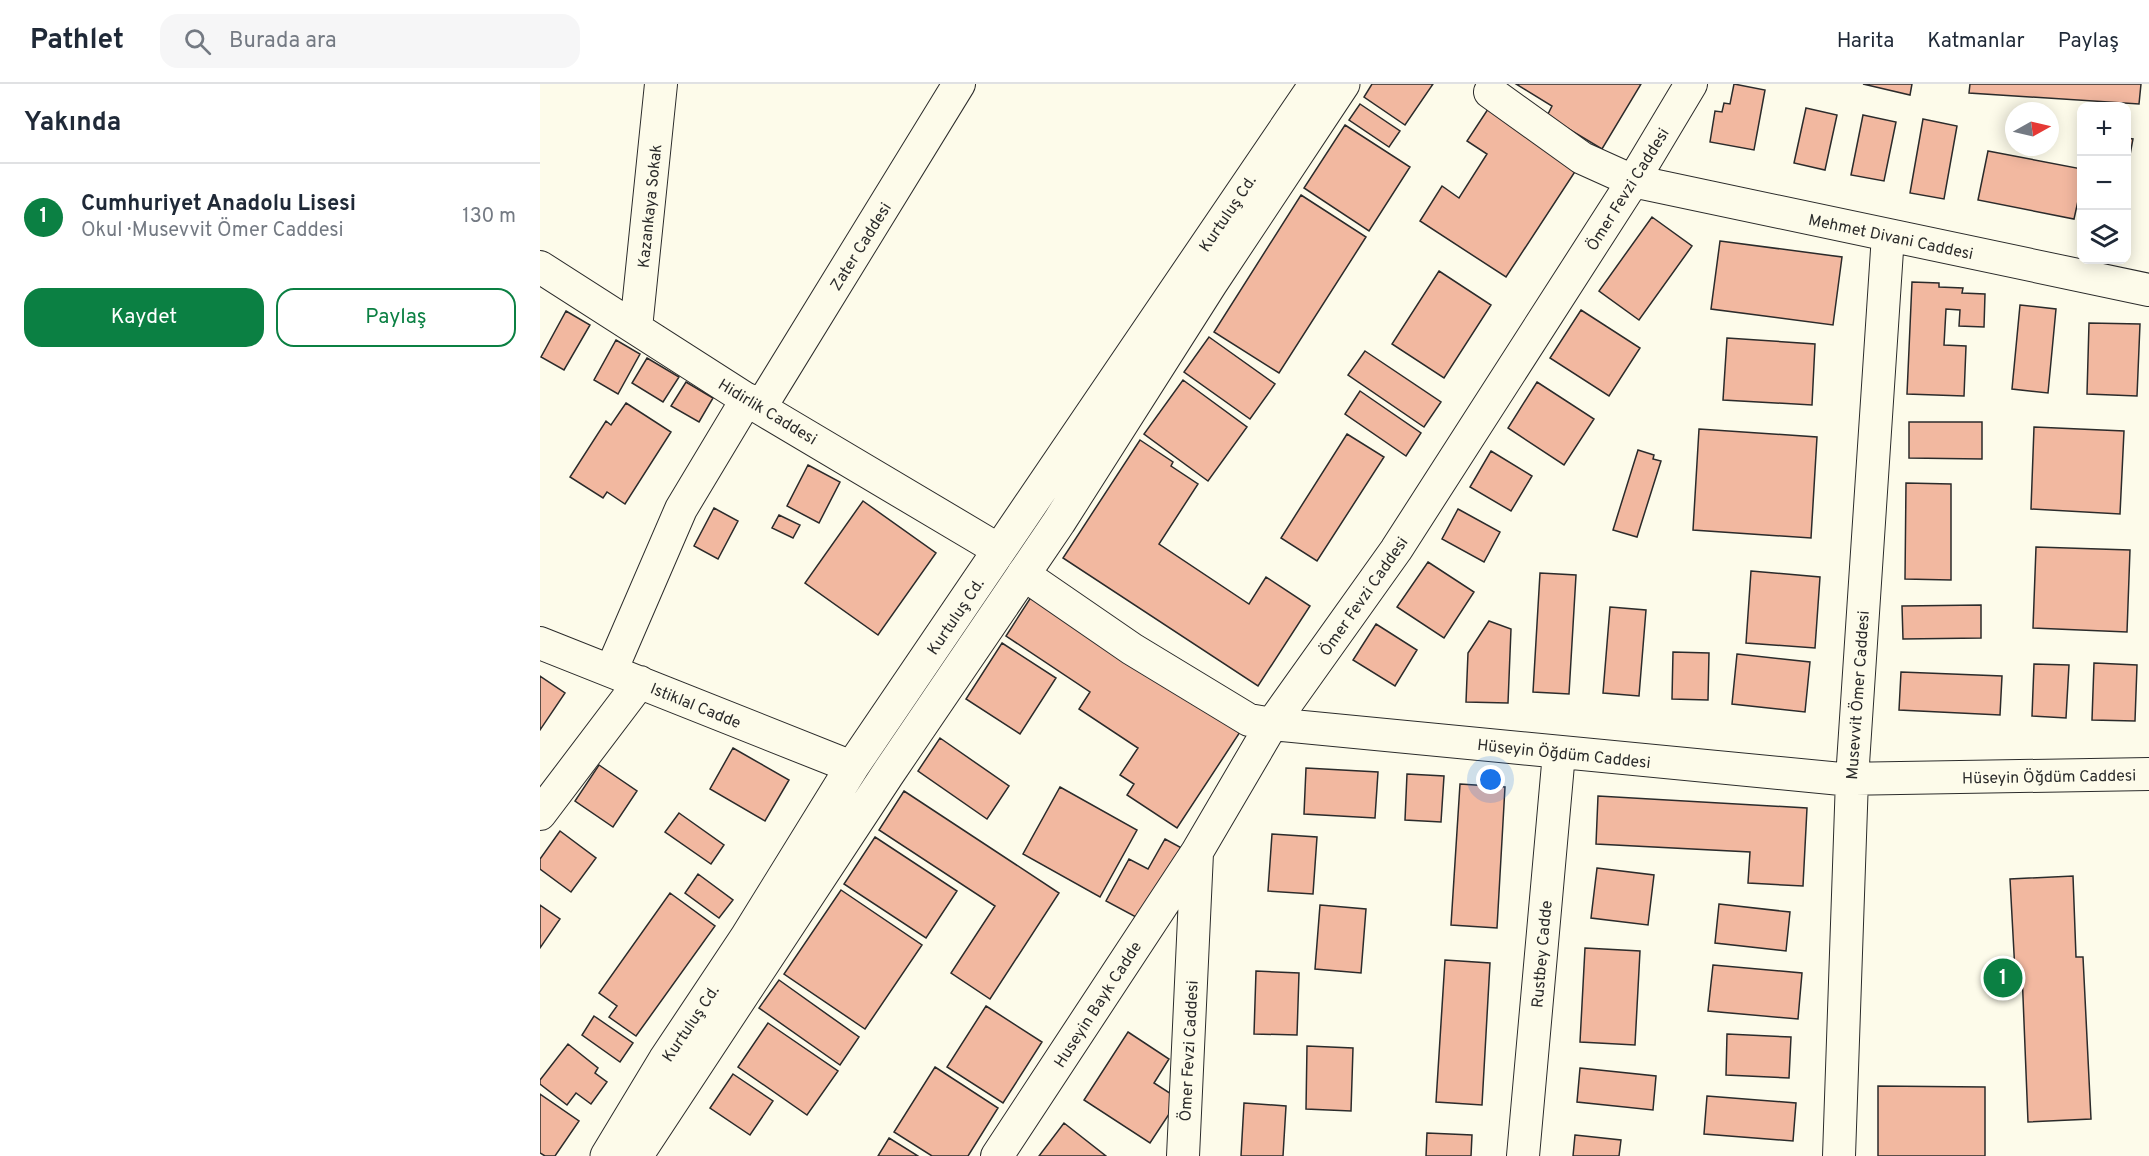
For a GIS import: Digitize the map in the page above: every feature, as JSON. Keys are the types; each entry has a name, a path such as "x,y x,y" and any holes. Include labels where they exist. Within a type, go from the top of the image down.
{"main road":[{"name":"Kurtuluş Cd.","path":"607,1156 665,1060 753,927 852,767 1316,84"},
{"name":"Kurtuluş Cd.","path":"636,1156 886,775 1065,512 1211,283 1343,84"}],"street":[{"name":"Kazankaya Sokak","path":"636,328 661,84"},
{"name":"Zater Caddesi","path":"611,671 681,509 753,404 960,84"},
{"name":"Ömer Fevzi Caddesi","path":"1183,1156 1197,852 1272,724 1396,550 1633,182 1691,84"},
{"name":"Mehmet Divani Caddesi","path":"1490,92 1581,158 1633,182 2149,290"},
{"name":"Musevvit Ömer Caddesi","path":"1839,1156 1852,779 1888,235"},
{"name":"Hidirlik Caddesi","path":"540,267 753,404 999,550"},
{"name":"Hüseyin Öğdüm Caddesi","path":"1023,574 1132,648 1248,720 1559,753 1852,779 2149,774"},
{"name":"Istiklal Cadde","path":"540,643 852,767"},
{"path":"540,814 640,682"},
{"name":"Rustbey Cadde","path":"1523,1156 1559,753"},
{"name":"Huseyin Bayk Cadde","path":"997,1156 1197,852"}],"building":[{"path":"1372,84 1433,84 1405,125 1364,97"},
{"path":"1516,84 1641,84 1602,149 1547,116 1552,106"},
{"path":"1734,84 1765,90 1754,150 1710,142 1715,111 1722,112 1724,103 1730,104"},
{"path":"1863,84 1912,84 1910,95"},
{"path":"1970,84 2141,84 2139,104 1969,93"},
{"path":"1360,104 1400,131 1389,147 1349,120"},
{"path":"1490,106 1580,164 1506,277 1420,221 1442,186 1459,198 1487,154 1467,141"},
{"path":"1806,108 1837,115 1825,170 1794,163"},
{"path":"1863,115 1896,122 1884,181 1851,175"},
{"path":"1923,119 1957,126 1944,199 1910,193"},
{"path":"1345,125 1410,167 1369,231 1304,188"},
{"path":"1988,151 2077,168 2077,206 2074,219 1978,200"},
{"path":"1301,195 1366,237 1279,373 1214,332"},
{"path":"1652,217 1692,246 1639,320 1599,291"},
{"path":"1720,241 1842,257 1833,325 1711,309"},
{"path":"1439,271 1491,305 1444,378 1392,344"},
{"path":"1912,282 1939,283 1939,287 1963,288 1962,293 1985,294 1984,327 1959,326 1960,310 1946,309 1944,345 1966,346 1964,396 1907,394"},
{"path":"2020,305 2056,309 2048,393 2012,389"},
{"path":"1581,310 1640,348 1609,396 1550,358"},
{"path":"566,311 590,325 564,370 541,357"},
{"path":"2089,323 2140,324 2137,396 2087,394"},
{"path":"1209,337 1275,384 1250,419 1184,372"},
{"path":"1727,338 1815,344 1812,405 1723,400"},
{"path":"616,340 640,354 618,394 594,380"},
{"path":"1365,351 1441,402 1424,427 1348,375"},
{"path":"647,358 679,377 663,402 632,383"},
{"path":"1183,380 1247,427 1208,481 1144,434"},
{"path":"686,382 713,398 699,422 671,406"},
{"path":"1537,382 1594,419 1564,465 1508,428"},
{"path":"1360,391 1421,433 1406,456 1345,414"},
{"path":"626,403 671,432 625,504 607,492 603,498 570,477 606,421 611,425"},
{"path":"1909,422 1982,422 1982,459 1909,458"},
{"path":"2034,427 2124,431 2120,514 2031,509"},
{"path":"1699,429 1817,437 1811,538 1693,530"},
{"path":"1347,434 1384,457 1317,561 1281,538"},
{"path":"1140,440 1173,462 1171,466 1198,484 1159,544 1249,604 1266,577 1310,606 1258,686 1063,558"},
{"path":"1638,450 1654,455 1653,459 1661,461 1637,537 1613,530"},
{"path":"1491,451 1532,476 1511,511 1470,487"},
{"path":"808,465 840,482 819,523 787,506"},
{"path":"1906,483 1951,484 1951,580 1905,579"},
{"path":"863,501 936,553 878,635 805,583"},
{"path":"714,508 738,521 718,559 694,546"},
{"path":"1458,509 1500,532 1484,562 1442,539"},
{"path":"779,515 800,525 793,538 772,528"},
{"path":"2036,547 2130,550 2127,632 2033,628"},
{"path":"1428,562 1474,592 1444,638 1397,607"},
{"path":"1751,571 1820,577 1815,648 1746,643"},
{"path":"1540,573 1576,575 1569,694 1533,692"},
{"path":"1035,591 1242,729 1177,828 1127,795 1134,784 1120,775 1138,748 1079,709 1090,692 1006,636"},
{"path":"1981,605 1981,638 1903,639 1902,606"},
{"path":"1610,607 1646,610 1639,696 1603,693"},
{"path":"1489,621 1511,629 1508,703 1466,702 1468,653"},
{"path":"1376,624 1417,650 1395,686 1353,660"},
{"path":"1002,643 1056,678 1020,734 966,699"},
{"path":"1673,652 1709,653 1708,700 1672,699"},
{"path":"1737,654 1810,662 1805,712 1732,704"},
{"path":"2094,663 2137,665 2135,721 2092,720"},
{"path":"2034,664 2069,665 2066,718 2032,716"},
{"path":"1901,672 2002,676 2000,715 1899,710"},
{"path":"540,676 565,693 540,730"},
{"path":"940,738 1009,786 987,819 918,771"},
{"path":"733,748 789,780 765,821 710,789"},
{"path":"599,765 637,791 613,827 575,801"},
{"path":"1306,768 1378,772 1375,818 1304,814"},
{"path":"1407,774 1444,776 1441,822 1405,820"},
{"path":"1460,784 1505,787 1497,928 1451,925"},
{"path":"1060,787 1137,830 1100,897 1023,854"},
{"path":"904,791 1059,893 990,999 951,973 995,906 879,830"},
{"path":"1598,796 1807,808 1803,886 1748,883 1750,852 1596,844"},
{"path":"679,813 724,845 711,864 665,832"},
{"path":"560,831 596,858 571,892 540,869 540,859"},
{"path":"1272,834 1317,837 1313,894 1268,891"},
{"path":"875,837 957,891 926,938 844,884"},
{"path":"1165,839 1189,852 1149,924 1106,901 1129,859 1148,869"},
{"path":"1597,868 1654,875 1648,925 1591,918"},
{"path":"698,874 733,900 719,918 685,893"},
{"path":"2073,876 2076,957 2083,957 2091,1119 2028,1122 2022,972 2015,972 2010,879"},
{"path":"841,890 922,945 865,1029 784,974"},
{"path":"670,893 715,926 636,1036 609,1017 617,1006 599,993"},
{"path":"1719,904 1790,912 1786,951 1715,943"},
{"path":"540,905 560,919 540,948"},
{"path":"1320,905 1366,909 1361,973 1315,969"},
{"path":"1585,948 1640,951 1635,1045 1580,1042"},
{"path":"1445,960 1490,963 1482,1105 1436,1102"},
{"path":"1713,965 1802,973 1798,1019 1708,1011"},
{"path":"1256,971 1299,973 1297,1035 1254,1034"},
{"path":"779,980 859,1037 840,1065 759,1008"},
{"path":"986,1006 1042,1042 1003,1103 947,1067"},
{"path":"594,1016 633,1043 620,1062 582,1035"},
{"path":"768,1023 838,1071 807,1115 738,1067"},
{"path":"1128,1032 1169,1059 1154,1083 1179,1099 1150,1143 1084,1100"},
{"path":"1727,1034 1791,1037 1789,1078 1726,1075"},
{"path":"568,1044 598,1068 595,1073 607,1082 591,1104 576,1093 567,1105 540,1084 540,1080"},
{"path":"1307,1046 1353,1048 1351,1111 1306,1109"},
{"path":"935,1067 998,1108 968,1156 932,1156 894,1132"},
{"path":"1580,1068 1656,1076 1653,1110 1577,1102"},
{"path":"733,1074 773,1101 750,1135 710,1108"},
{"path":"1878,1086 1985,1087 1985,1156 1878,1156"},
{"path":"540,1094 579,1121 555,1156 545,1156 540,1153"},
{"path":"1707,1096 1796,1103 1793,1141 1704,1134"},
{"path":"1244,1103 1286,1106 1283,1156 1241,1156"},
{"path":"1064,1123 1106,1156 1039,1156"},
{"path":"1427,1133 1472,1135 1471,1156 1426,1156"},
{"path":"1575,1135 1621,1140 1619,1156 1573,1156"},
{"path":"889,1138 918,1156 878,1156"}],"place":[{"name":"Cumhuriyet Anadolu Lisesi","path":"2003,978"}]}
